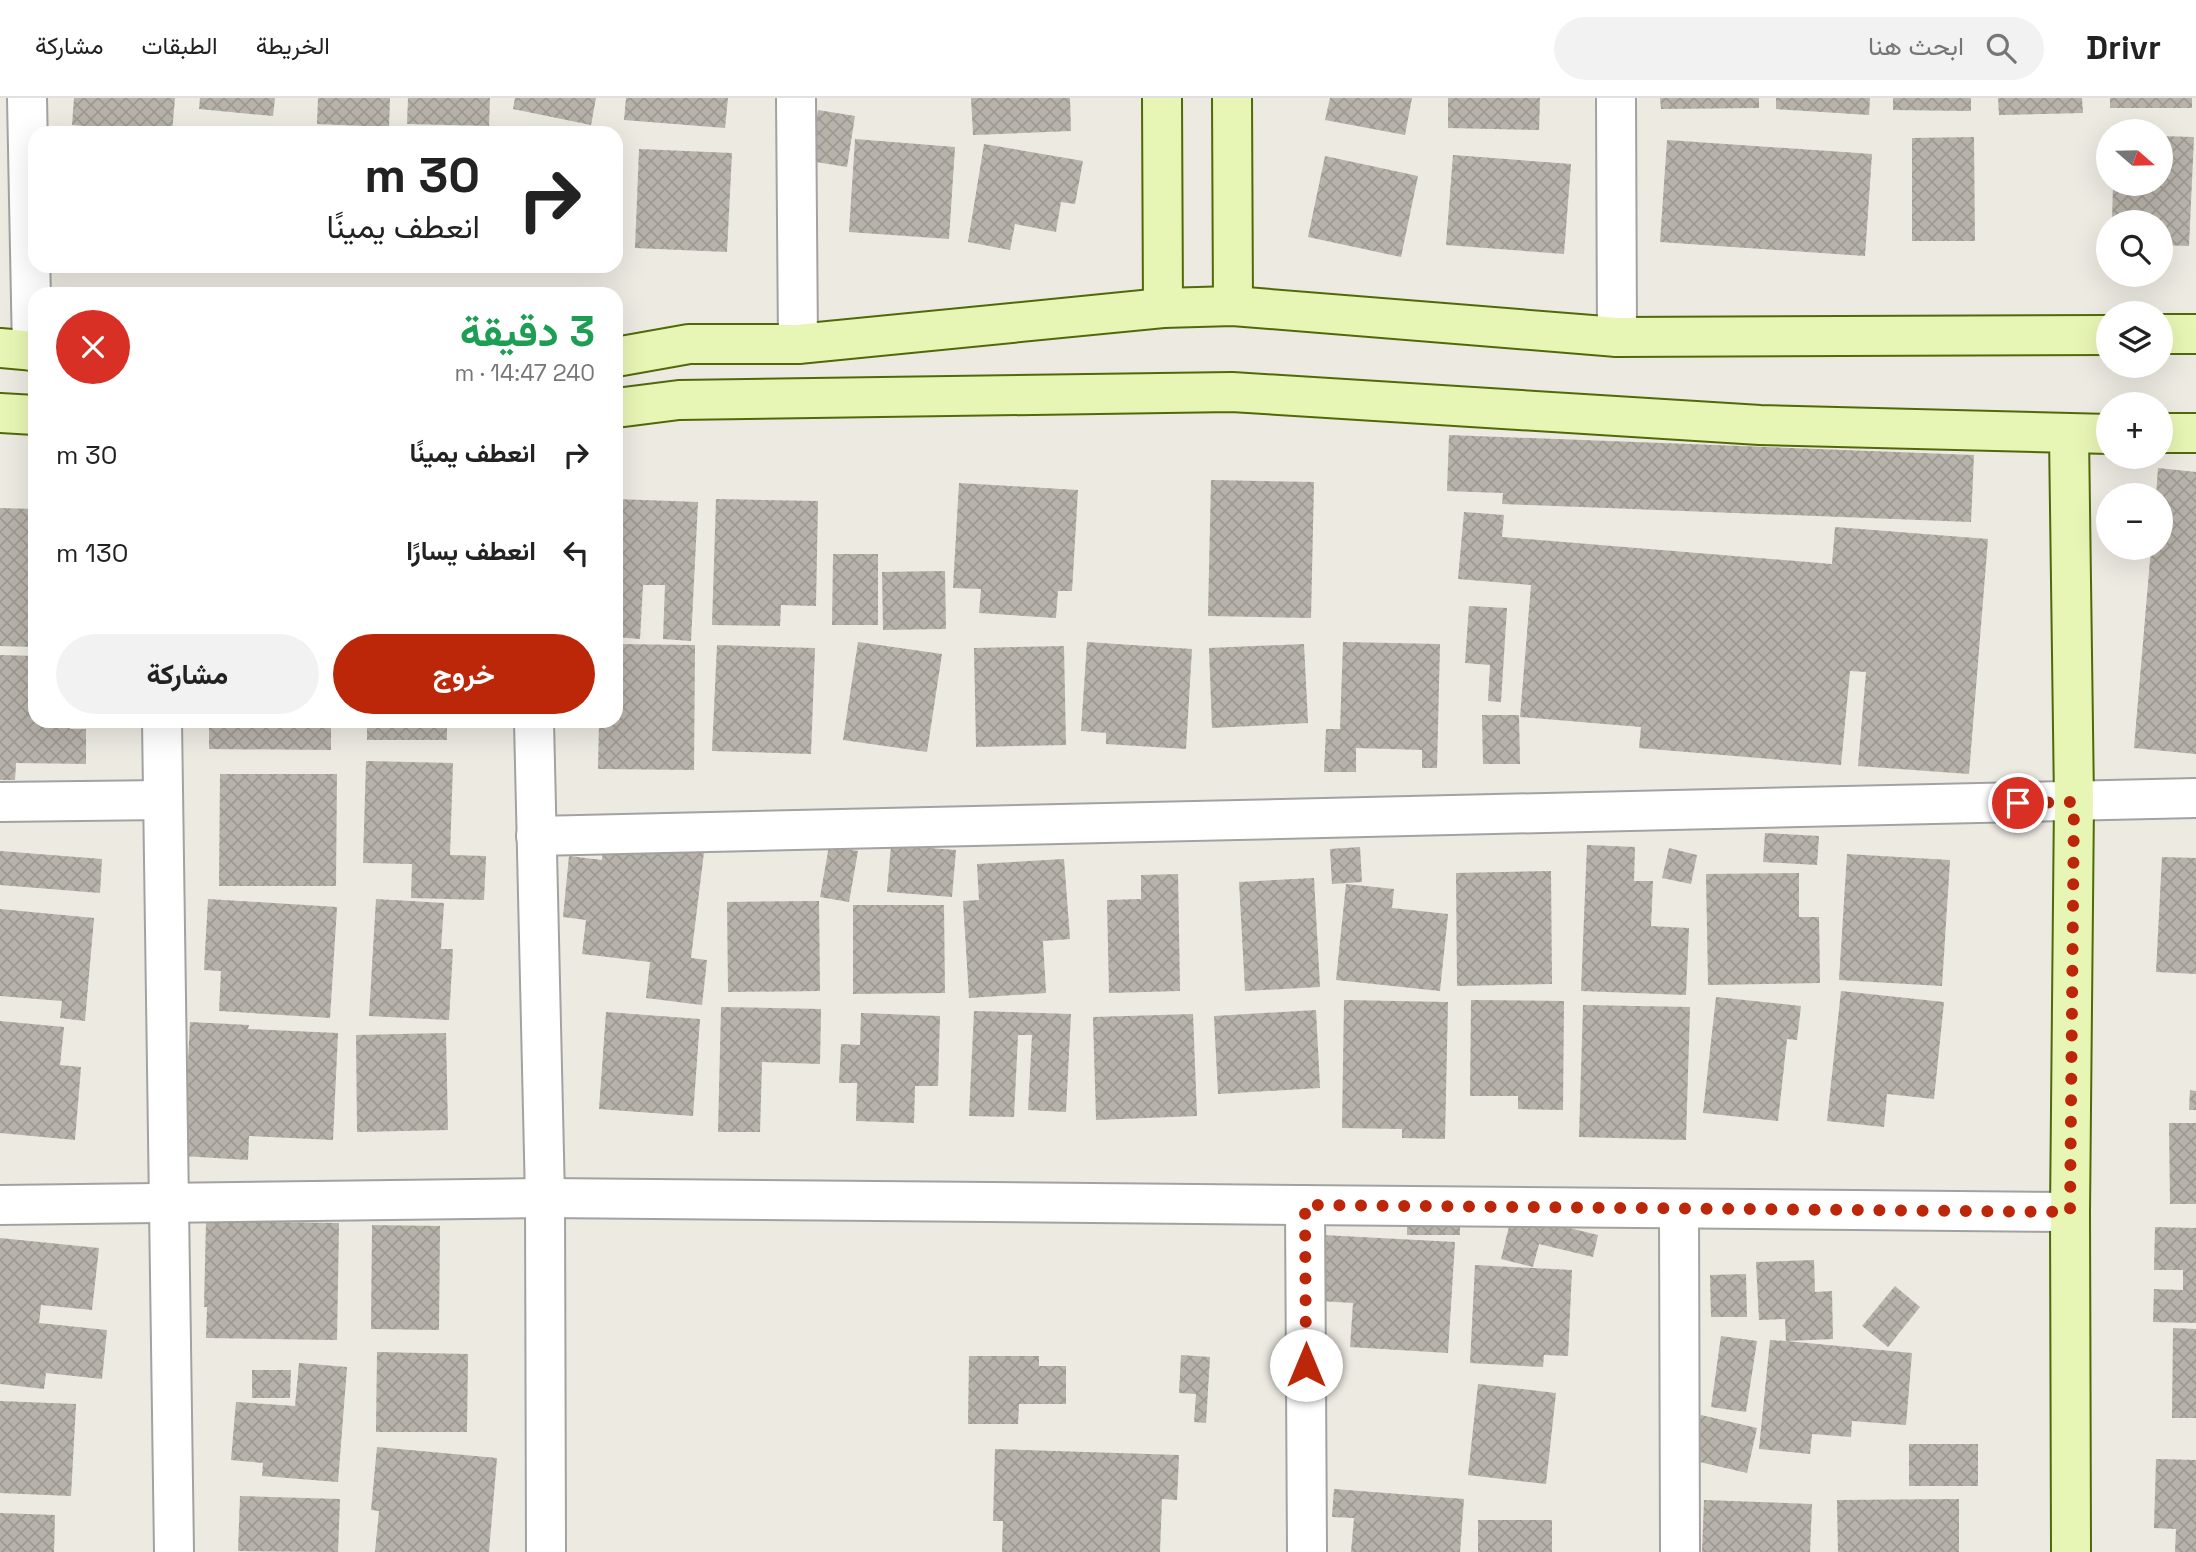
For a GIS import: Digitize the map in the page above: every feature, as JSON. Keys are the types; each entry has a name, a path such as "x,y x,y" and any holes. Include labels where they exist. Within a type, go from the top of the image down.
{"street":[{"path":"22,350 27,98"},
{"path":"796,98 798,344"},
{"path":"1162,98 1163,308"},
{"path":"1232,98 1233,306"},
{"path":"1616,98 1617,337"},
{"path":"623,356 689,344 798,344 1163,308 1233,306 1617,337 2096,335"},
{"path":"2173,334 2196,334"},
{"path":"623,407 679,400 1232,392 1760,425 2096,434"},
{"path":"0,413 28,415"},
{"path":"2173,433 2196,433"},
{"path":"2069,435 2074,802 2070,1212 2071,1552"},
{"path":"162,728 174,1552"},
{"path":"534,728 545,1198 546,1552"},
{"path":"536,836 2196,798"},
{"path":"0,802 163,800"},
{"path":"0,1205 545,1198 2070,1212"},
{"path":"1305,1205 1307,1552"},
{"path":"1679,1209 1679,1552"}],"building":[{"path":"74,98 175,98 173,126 72,125"},
{"path":"200,98 275,98 273,116 199,109"},
{"path":"318,98 390,98 389,126 317,124"},
{"path":"408,98 490,98 489,126 407,124"},
{"path":"515,98 596,98 591,125 513,109"},
{"path":"626,98 728,98 725,128 624,120"},
{"path":"971,98 1070,98 1071,131 973,135"},
{"path":"1330,98 1412,98 1405,135 1325,120"},
{"path":"1448,98 1540,98 1539,130 1448,128"},
{"path":"1660,98 1759,98 1759,108 1661,109"},
{"path":"1776,98 1870,98 1869,115 1776,109"},
{"path":"1893,98 1971,98 1971,111 1893,110"},
{"path":"1998,98 2082,98 2083,113 1999,115"},
{"path":"2110,98 2192,98 2192,108 2110,108"},
{"path":"818,110 855,116 847,167 810,161"},
{"path":"2174,136 2194,137 2189,246 2173,245 2173,210 2112,210 2113,196 2174,196"},
{"path":"1974,137 1975,241 1912,241 1912,138"},
{"path":"855,139 955,147 949,239 849,232"},
{"path":"1667,140 1872,154 1865,256 1660,242"},
{"path":"984,144 1083,161 1075,204 1061,202 1056,232 1015,224 1010,250 968,242"},
{"path":"639,149 732,153 727,252 635,248"},
{"path":"1453,155 1571,164 1564,254 1446,245"},
{"path":"1325,156 1418,176 1401,257 1308,237"},
{"path":"1449,435 1974,455 1971,522 1502,504 1503,493 1447,491"},
{"path":"2158,469 2196,472 2196,754 2134,748 2150,560 2173,560 2173,483 2157,483"},
{"path":"1211,480 1314,482 1311,618 1208,616"},
{"path":"959,483 1078,490 1072,591 1058,591 1056,618 979,613 981,589 953,588"},
{"path":"623,499 698,502 691,641 663,639 665,585 643,585 640,639 623,638"},
{"path":"716,499 818,501 816,606 781,605 780,626 712,625"},
{"path":"0,508 28,509 28,647 0,646"},
{"path":"1464,512 1504,515 1502,537 1832,564 1835,527 1988,539 1969,774 1858,766 1866,672 1850,671 1841,765 1639,748 1641,727 1520,717 1531,585 1458,579"},
{"path":"833,554 878,554 878,625 832,625"},
{"path":"945,571 946,629 883,630 882,572"},
{"path":"1469,606 1507,608 1501,702 1488,701 1490,665 1465,663"},
{"path":"858,642 942,654 927,752 843,740"},
{"path":"1087,642 1192,649 1186,749 1106,744 1106,733 1081,731"},
{"path":"1343,642 1440,644 1437,768 1422,768 1422,750 1356,748 1356,772 1324,772 1326,729 1340,729"},
{"path":"623,644 695,645 694,770 598,769 599,728 623,728"},
{"path":"1304,644 1308,723 1212,728 1209,648"},
{"path":"717,645 815,648 811,754 712,751"},
{"path":"1064,646 1066,745 976,747 974,648"},
{"path":"0,655 28,656 28,728 86,729 86,764 16,763 15,780 0,780"},
{"path":"1482,715 1519,715 1520,764 1483,764"},
{"path":"209,728 331,728 331,750 209,749"},
{"path":"367,728 447,728 447,740 367,740"},
{"path":"366,761 453,763 450,855 486,856 484,900 411,898 412,864 363,863"},
{"path":"220,774 337,774 336,886 219,886"},
{"path":"1765,833 1819,836 1817,865 1763,862"},
{"path":"603,845 644,845 704,852 691,958 707,960 702,1005 646,998 650,962 582,954 586,920 563,917 569,856 602,860"},
{"path":"891,845 956,850 952,897 887,892"},
{"path":"1587,845 1635,847 1634,881 1653,881 1651,926 1689,928 1686,995 1581,991"},
{"path":"829,846 858,851 849,902 820,897"},
{"path":"1360,847 1362,882 1332,884 1330,849"},
{"path":"1669,848 1697,855 1691,884 1662,878"},
{"path":"0,851 102,859 100,893 0,885"},
{"path":"1847,854 1950,860 1942,986 1839,980"},
{"path":"2162,857 2196,858 2196,974 2156,972"},
{"path":"1064,859 1070,939 1043,941 1046,993 969,998 963,901 979,900 977,864"},
{"path":"1551,871 1552,984 1457,986 1456,873"},
{"path":"1799,873 1799,917 1819,917 1820,983 1708,985 1706,874"},
{"path":"1178,874 1180,991 1109,993 1107,900 1141,899 1141,875"},
{"path":"1314,878 1320,987 1245,991 1239,882"},
{"path":"1346,884 1394,889 1392,908 1448,914 1440,991 1336,980"},
{"path":"208,899 337,907 330,1018 219,1011 221,971 204,970"},
{"path":"376,899 444,903 441,949 453,949 449,1020 369,1016"},
{"path":"819,901 820,991 728,992 727,902"},
{"path":"853,905 944,905 945,993 853,994"},
{"path":"0,909 94,918 85,1021 60,1018 62,1001 0,996"},
{"path":"1841,991 1944,1002 1934,1099 1887,1094 1884,1127 1827,1121"},
{"path":"1716,997 1801,1006 1797,1040 1787,1039 1778,1121 1703,1113"},
{"path":"1344,1000 1448,1002 1445,1139 1402,1138 1402,1129 1342,1128"},
{"path":"1471,1000 1564,1001 1563,1110 1518,1109 1518,1096 1470,1096"},
{"path":"1583,1005 1690,1007 1686,1140 1579,1137"},
{"path":"721,1007 821,1009 820,1064 762,1062 760,1132 718,1132"},
{"path":"1316,1010 1320,1088 1218,1094 1214,1016"},
{"path":"974,1011 1071,1014 1066,1112 1028,1110 1032,1035 1018,1035 1014,1117 969,1116"},
{"path":"606,1012 700,1019 693,1116 599,1109"},
{"path":"861,1013 940,1016 938,1086 915,1086 914,1123 856,1121 857,1083 839,1083 841,1044 860,1045"},
{"path":"1193,1014 1197,1116 1096,1120 1093,1017"},
{"path":"0,1021 64,1027 60,1065 81,1067 75,1140 0,1133"},
{"path":"190,1022 249,1025 248,1029 338,1033 333,1140 249,1136 248,1160 183,1156"},
{"path":"446,1033 448,1130 357,1132 356,1035"},
{"path":"2190,1090 2196,1091 2196,1110 2189,1110"},
{"path":"2169,1123 2196,1123 2196,1204 2170,1204"},
{"path":"1407,1211 1460,1211 1460,1235 1407,1235"},
{"path":"1512,1214 1598,1235 1593,1257 1539,1244 1533,1267 1501,1259"},
{"path":"206,1221 339,1223 337,1340 206,1338"},
{"path":"372,1225 440,1226 439,1330 371,1329"},
{"path":"2155,1227 2196,1228 2196,1323 2153,1322 2154,1289 2183,1290 2183,1270 2154,1270"},
{"path":"1323,1235 1455,1242 1448,1353 1350,1347 1353,1303 1319,1301"},
{"path":"0,1238 99,1248 92,1310 41,1305 39,1323 107,1330 102,1379 46,1373 44,1389 0,1384"},
{"path":"1814,1260 1815,1292 1832,1291 1833,1339 1786,1341 1785,1319 1759,1320 1756,1262"},
{"path":"1475,1265 1572,1270 1568,1356 1544,1355 1543,1367 1470,1363"},
{"path":"1746,1274 1747,1317 1711,1317 1710,1275"},
{"path":"1895,1286 1920,1307 1888,1347 1862,1326"},
{"path":"2173,1328 2196,1329 2196,1418 2172,1418"},
{"path":"1721,1336 1757,1341 1746,1412 1711,1407"},
{"path":"1770,1340 1912,1353 1906,1425 1852,1421 1851,1437 1812,1434 1810,1454 1759,1449"},
{"path":"377,1352 468,1354 467,1432 376,1432"},
{"path":"1181,1355 1210,1357 1206,1423 1194,1422 1196,1394 1179,1393"},
{"path":"969,1356 1039,1356 1039,1366 1066,1366 1066,1404 1019,1404 1018,1424 968,1424"},
{"path":"299,1363 347,1367 338,1482 262,1476 263,1463 231,1460 236,1402 295,1406"},
{"path":"252,1370 291,1370 290,1398 252,1398"},
{"path":"1478,1384 1556,1393 1546,1484 1468,1475"},
{"path":"0,1401 76,1404 71,1496 0,1493"},
{"path":"1701,1415 1757,1428 1747,1473 1691,1460"},
{"path":"1909,1444 1978,1444 1978,1486 1909,1486"},
{"path":"377,1447 497,1458 489,1552 375,1552 379,1511 371,1510"},
{"path":"995,1449 1179,1455 1177,1500 1162,1499 1160,1552 1002,1552 1003,1521 993,1521"},
{"path":"2156,1459 2196,1460 2196,1552 2175,1552 2176,1529 2154,1528"},
{"path":"1334,1489 1464,1499 1460,1552 1351,1552 1354,1518 1332,1517"},
{"path":"240,1496 340,1499 338,1552 238,1551"},
{"path":"1959,1499 1959,1552 1838,1552 1837,1500"},
{"path":"1704,1500 1812,1504 1810,1552 1702,1552"},
{"path":"0,1513 55,1515 54,1552 0,1552"},
{"path":"1478,1520 1552,1520 1552,1552 1478,1552"}],"route":[{"path":"1306,1365 1305,1205 2070,1212 2074,802 2018,803"}]}
